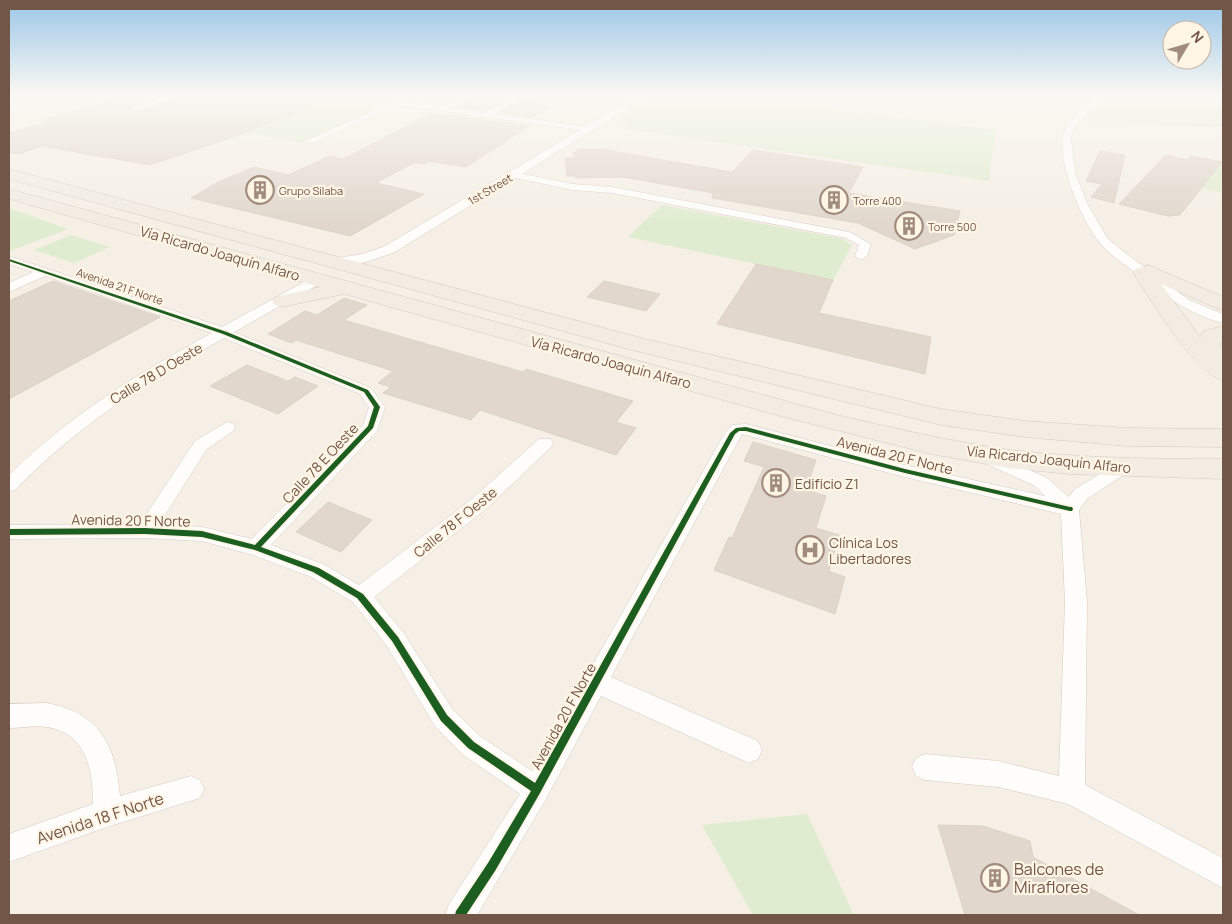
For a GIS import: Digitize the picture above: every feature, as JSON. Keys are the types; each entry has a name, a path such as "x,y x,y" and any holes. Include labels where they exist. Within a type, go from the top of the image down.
{"main road":[{"name":"Vía Ricardo Joaquín Alfaro","path":"9,174 640,345 941,418 1025,429 1108,435 1223,437"},
{"name":"Vía Ricardo Joaquín Alfaro","path":"9,194 794,412 981,454 1122,468 1223,468"},
{"path":"282,301 288,286 288,272"},
{"path":"1145,272 1223,305"},
{"path":"1145,272 1179,308 1201,354 1223,373"},
{"path":"282,301 344,288"},
{"path":"1179,308 1203,304 1223,310"},
{"path":"1223,332 1212,336 1209,345 1214,355 1223,364"}],"street":[{"path":"310,141 319,137"},
{"name":"1st Street","path":"336,262 365,258 390,249 575,137"},
{"path":"1068,137 1070,173 1078,194 1104,241 1120,255 1145,272 1223,310"},
{"path":"514,175 573,187 612,190 850,235 865,244 861,256"},
{"path":"500,182 542,191 573,187"},
{"path":"390,249 385,264 388,272 396,278"},
{"name":"Avenida 21 F Norte","path":"9,260 225,333"},
{"path":"9,288 46,272"},
{"name":"Calle 78 D Oeste","path":"9,485 28,464 81,418 156,371 317,280"},
{"path":"1179,308 1223,319"},
{"name":"Calle 78 E Oeste","path":"225,333 366,391 378,407 371,427 256,548"},
{"path":"145,531 201,445 227,427"},
{"name":"Avenida 20 F Norte","path":"9,532 145,531 202,534 256,548 316,570 360,596 395,639 444,718 471,745 537,790 733,433 738,429 746,429 914,474 1070,509"},
{"name":"Calle 78 F Oeste","path":"360,596 479,504 545,443"},
{"path":"981,454 1041,482 1070,509"},
{"path":"1072,792 1076,602 1070,509 1081,494 1122,468"},
{"path":"596,682 750,750"},
{"path":"9,716 50,716 72,722 87,735 101,755 107,783 107,813"},
{"path":"925,767 998,774 1072,792 1223,874"},
{"name":"Avenida 18 F Norte","path":"9,848 107,813 191,789"},
{"path":"460,915 487,876 537,790"}],"green space":[{"path":"270,137 315,137 302,143"},
{"path":"684,137 994,137 989,181"},
{"path":"1223,165 1223,193 1202,188 1218,168 1215,166"},
{"path":"662,205 843,239 852,245 833,280 628,237"},
{"path":"9,208 68,229 10,251"},
{"path":"71,235 110,247 74,263 34,250"},
{"path":"807,814 854,915 753,915 702,825"}],"building":[{"path":"9,137 233,137 150,165 42,146 18,154 9,152"},
{"path":"385,137 512,137 466,167 428,161 424,164 415,162 376,183 424,194 350,236 191,198 218,182 254,167 288,175 330,156 343,159"},
{"path":"577,149 600,149 732,172 753,150 863,167 849,193 960,211 954,235 915,249 858,223 712,198 713,193 623,177 576,178 576,176 567,176 565,158 575,158 573,152 578,152"},
{"path":"1100,151 1125,155 1114,203 1091,197 1102,184 1086,181"},
{"path":"1166,155 1188,160 1191,156 1222,162 1180,215 1168,216 1119,204"},
{"path":"756,264 833,280 819,313 931,337 925,374 717,324"},
{"path":"53,281 160,317 9,399 9,301"},
{"path":"604,281 660,294 646,311 587,297"},
{"path":"344,298 367,305 344,320 523,372 526,369 633,401 616,422 636,428 616,455 480,410 471,420 383,393 391,387 378,383 393,371 296,340 292,343 268,334 305,311 317,315"},
{"path":"247,365 288,381 295,377 318,386 278,414 210,386"},
{"path":"753,442 816,460 806,490 826,496 816,528 839,535 829,571 845,577 835,614 714,570 729,537 732,538 764,467 744,461"},
{"path":"328,502 372,520 341,552 296,532"},
{"name":"Balcones de Miraflores","path":"938,825 983,826 1030,841 1033,857 1139,915 965,915"}],"cycle path":[{"path":"9,260 225,333 366,391 377,407 371,427 256,548"},
{"path":"460,915 492,867 521,817 733,433 738,429 746,429 905,471 1070,509"},
{"path":"9,532 145,531 202,534 256,548 316,570 360,596 395,639 444,718 471,745 537,790"}],"place":[{"name":"Grupo Silaba","path":"260,190"},
{"name":"Torre 400","path":"834,200"},
{"name":"Torre 500","path":"909,226"},
{"name":"Edificio Z1","path":"776,483"},
{"name":"Clínica Los Libertadores","path":"810,550"},
{"name":"Balcones de Miraflores","path":"995,878"}]}
